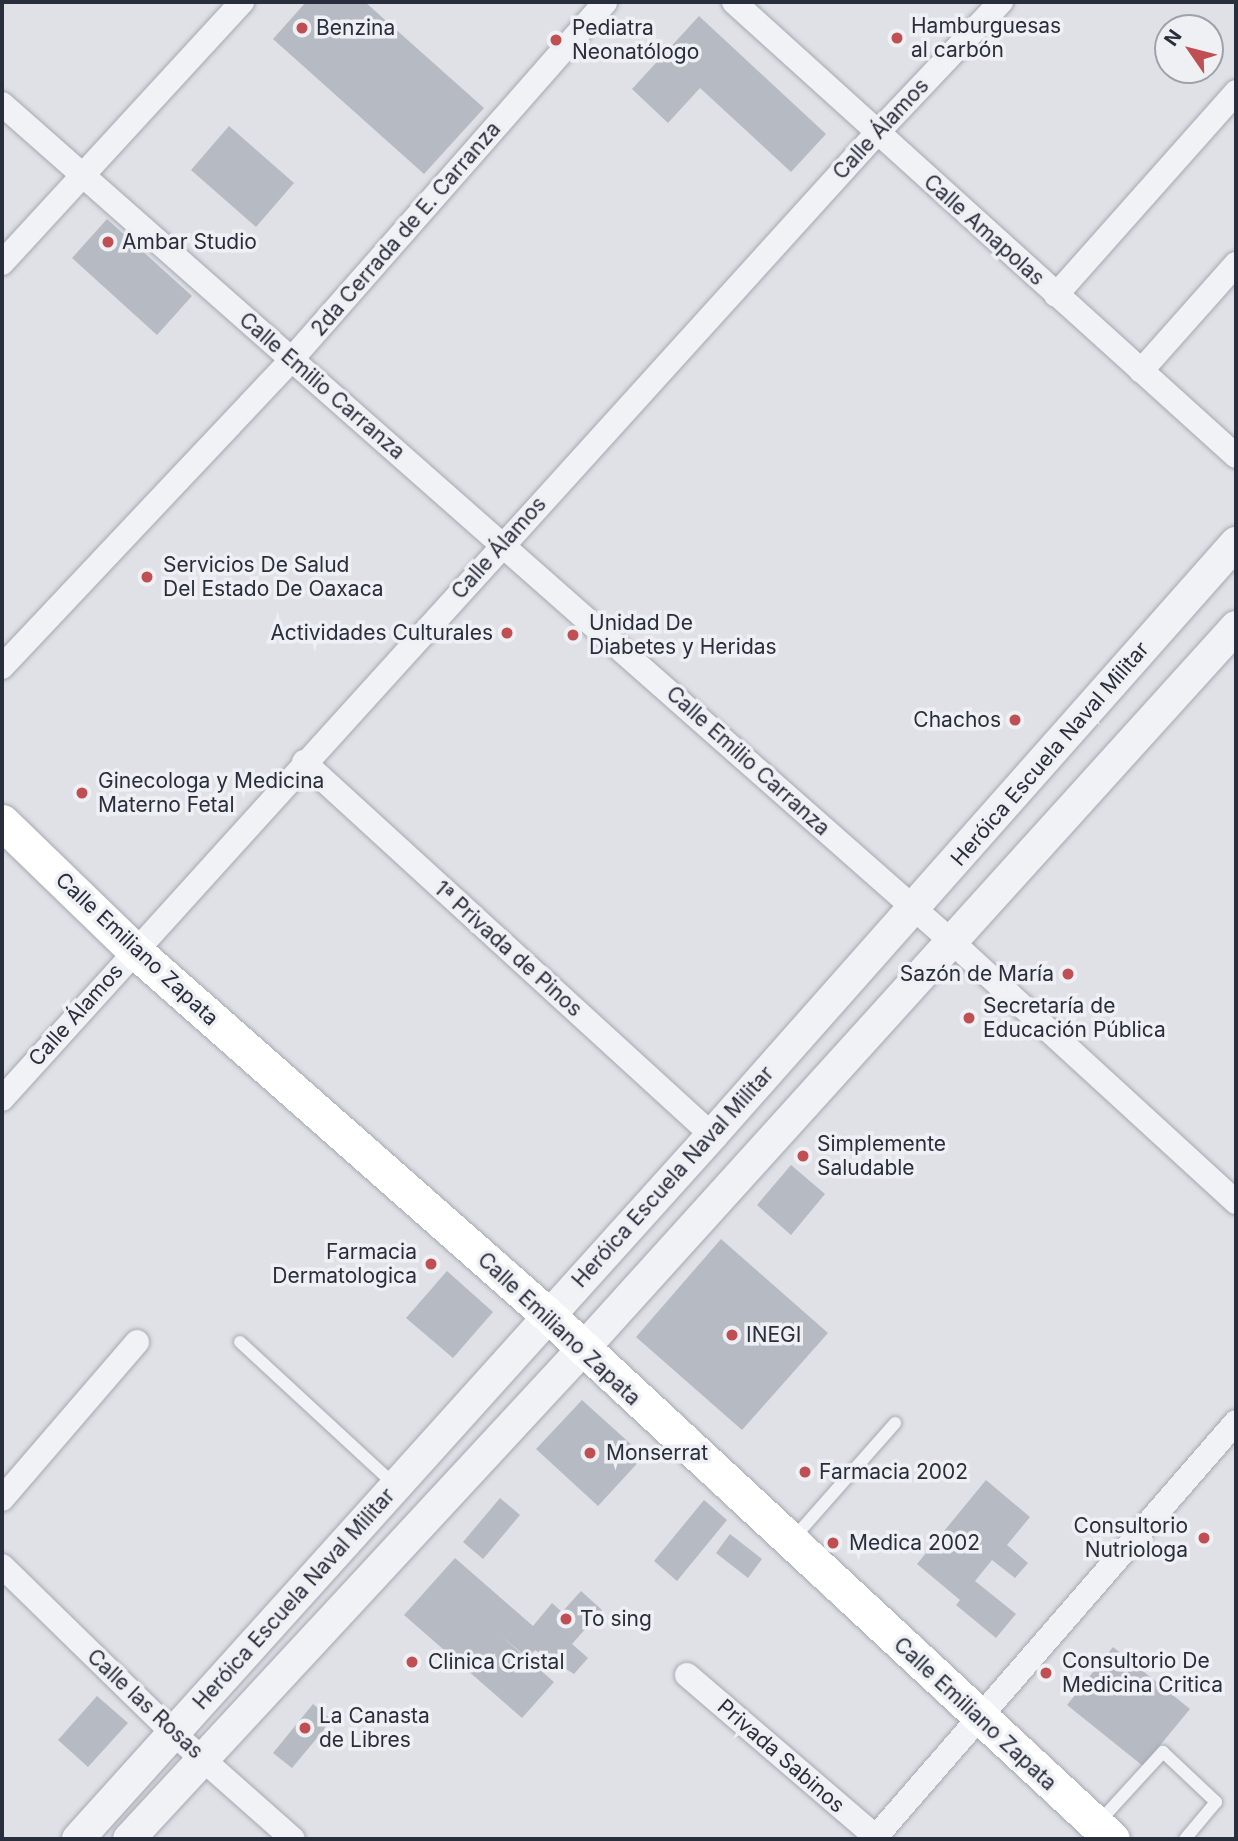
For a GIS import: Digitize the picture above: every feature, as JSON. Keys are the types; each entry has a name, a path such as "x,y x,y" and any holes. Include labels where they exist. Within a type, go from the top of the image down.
{"main road":[{"name":"Calle Emiliano Zapata","path":"2,822 134,950 549,1316 789,1543 1104,1832"}],"street":[{"path":"2,263 242,2"},
{"name":"2da Cerrada de E. Carranza","path":"2,667 291,360 605,2"},
{"name":"Calle Amapolas","path":"734,2 876,134 1236,456"},
{"name":"Calle Álamos","path":"2,1099 304,762 876,134 1001,2"},
{"path":"1056,295 1236,92"},
{"name":"Calle Emilio Carranza","path":"2,104 84,173 291,360 950,940 1236,1202"},
{"path":"1141,371 1236,264"},
{"name":"Heróica Escuela Naval Militar","path":"78,1839 712,1135 1236,542"},
{"name":"Heróica Escuela Naval Militar","path":"129,1839 582,1350 950,940 1236,627"},
{"name":"1ª Privada de Pinos","path":"304,762 712,1135"},
{"path":"2,1499 138,1342"},
{"path":"875,1838 1236,1422"},
{"name":"Calle las Rosas","path":"2,1566 173,1733 293,1839"},
{"name":"Privada Sabinos","path":"687,1675 875,1838"}],"lane":[{"path":"240,1342 396,1486"},
{"path":"789,1543 895,1423"},
{"path":"1104,1832 1163,1752 1216,1802 1185,1839"}],"building":[{"path":"306,2 365,2 484,108 424,174 273,39"},
{"path":"699,16 826,134 791,172 700,88 668,123 632,89"},
{"path":"229,126 294,183 256,227 191,170"},
{"path":"107,219 192,296 157,335 72,258"},
{"path":"791,1165 825,1194 791,1235 757,1205"},
{"name":"INEGI","path":"721,1239 828,1333 742,1430 636,1337"},
{"path":"447,1271 493,1312 453,1358 406,1318"},
{"name":"Monserrat","path":"582,1400 644,1456 598,1506 536,1449"},
{"path":"986,1480 1030,1517 1007,1545 1028,1563 1015,1578 992,1560 975,1581 1016,1614 996,1638 956,1605 960,1600 917,1564"},
{"path":"500,1498 520,1515 483,1559 463,1542"},
{"path":"704,1500 727,1520 677,1581 654,1561"},
{"path":"730,1534 762,1559 748,1578 716,1553"},
{"path":"455,1558 533,1626 552,1603 562,1612 581,1591 602,1610 572,1644 588,1658 574,1674 535,1650 528,1658 501,1636 554,1682 522,1718 404,1615"},
{"path":"1113,1647 1190,1709 1143,1766 1067,1705"},
{"path":"97,1696 128,1723 88,1767 58,1740"},
{"path":"313,1704 332,1720 292,1768 273,1753"}],"place":[{"name":"Benzina","path":"302,28"},
{"name":"Hamburguesas al carbón","path":"897,38"},
{"name":"Pediatra Neonatólogo","path":"556,40"},
{"name":"Ambar Studio","path":"108,242"},
{"name":"Servicios De Salud Del Estado De Oaxaca","path":"147,577"},
{"name":"Actividades Culturales","path":"507,633"},
{"name":"Unidad De Diabetes y Heridas","path":"573,635"},
{"name":"Chachos","path":"1015,720"},
{"name":"Ginecologa y Medicina Materno Fetal","path":"82,793"},
{"name":"Sazón de María","path":"1068,974"},
{"name":"Secretaría de Educación Pública","path":"969,1018"},
{"name":"Simplemente Saludable","path":"803,1156"},
{"name":"Farmacia Dermatologica","path":"431,1264"},
{"name":"INEGI","path":"732,1335"},
{"name":"Monserrat","path":"590,1453"},
{"name":"Farmacia 2002","path":"805,1472"},
{"name":"Consultorio Nutriologa","path":"1204,1538"},
{"name":"Medica 2002","path":"833,1543"},
{"name":"To sing","path":"566,1619"},
{"name":"Clinica Cristal","path":"412,1662"},
{"name":"Consultorio De Medicina Critica","path":"1046,1673"},
{"name":"La Canasta de Libres","path":"305,1728"}]}
